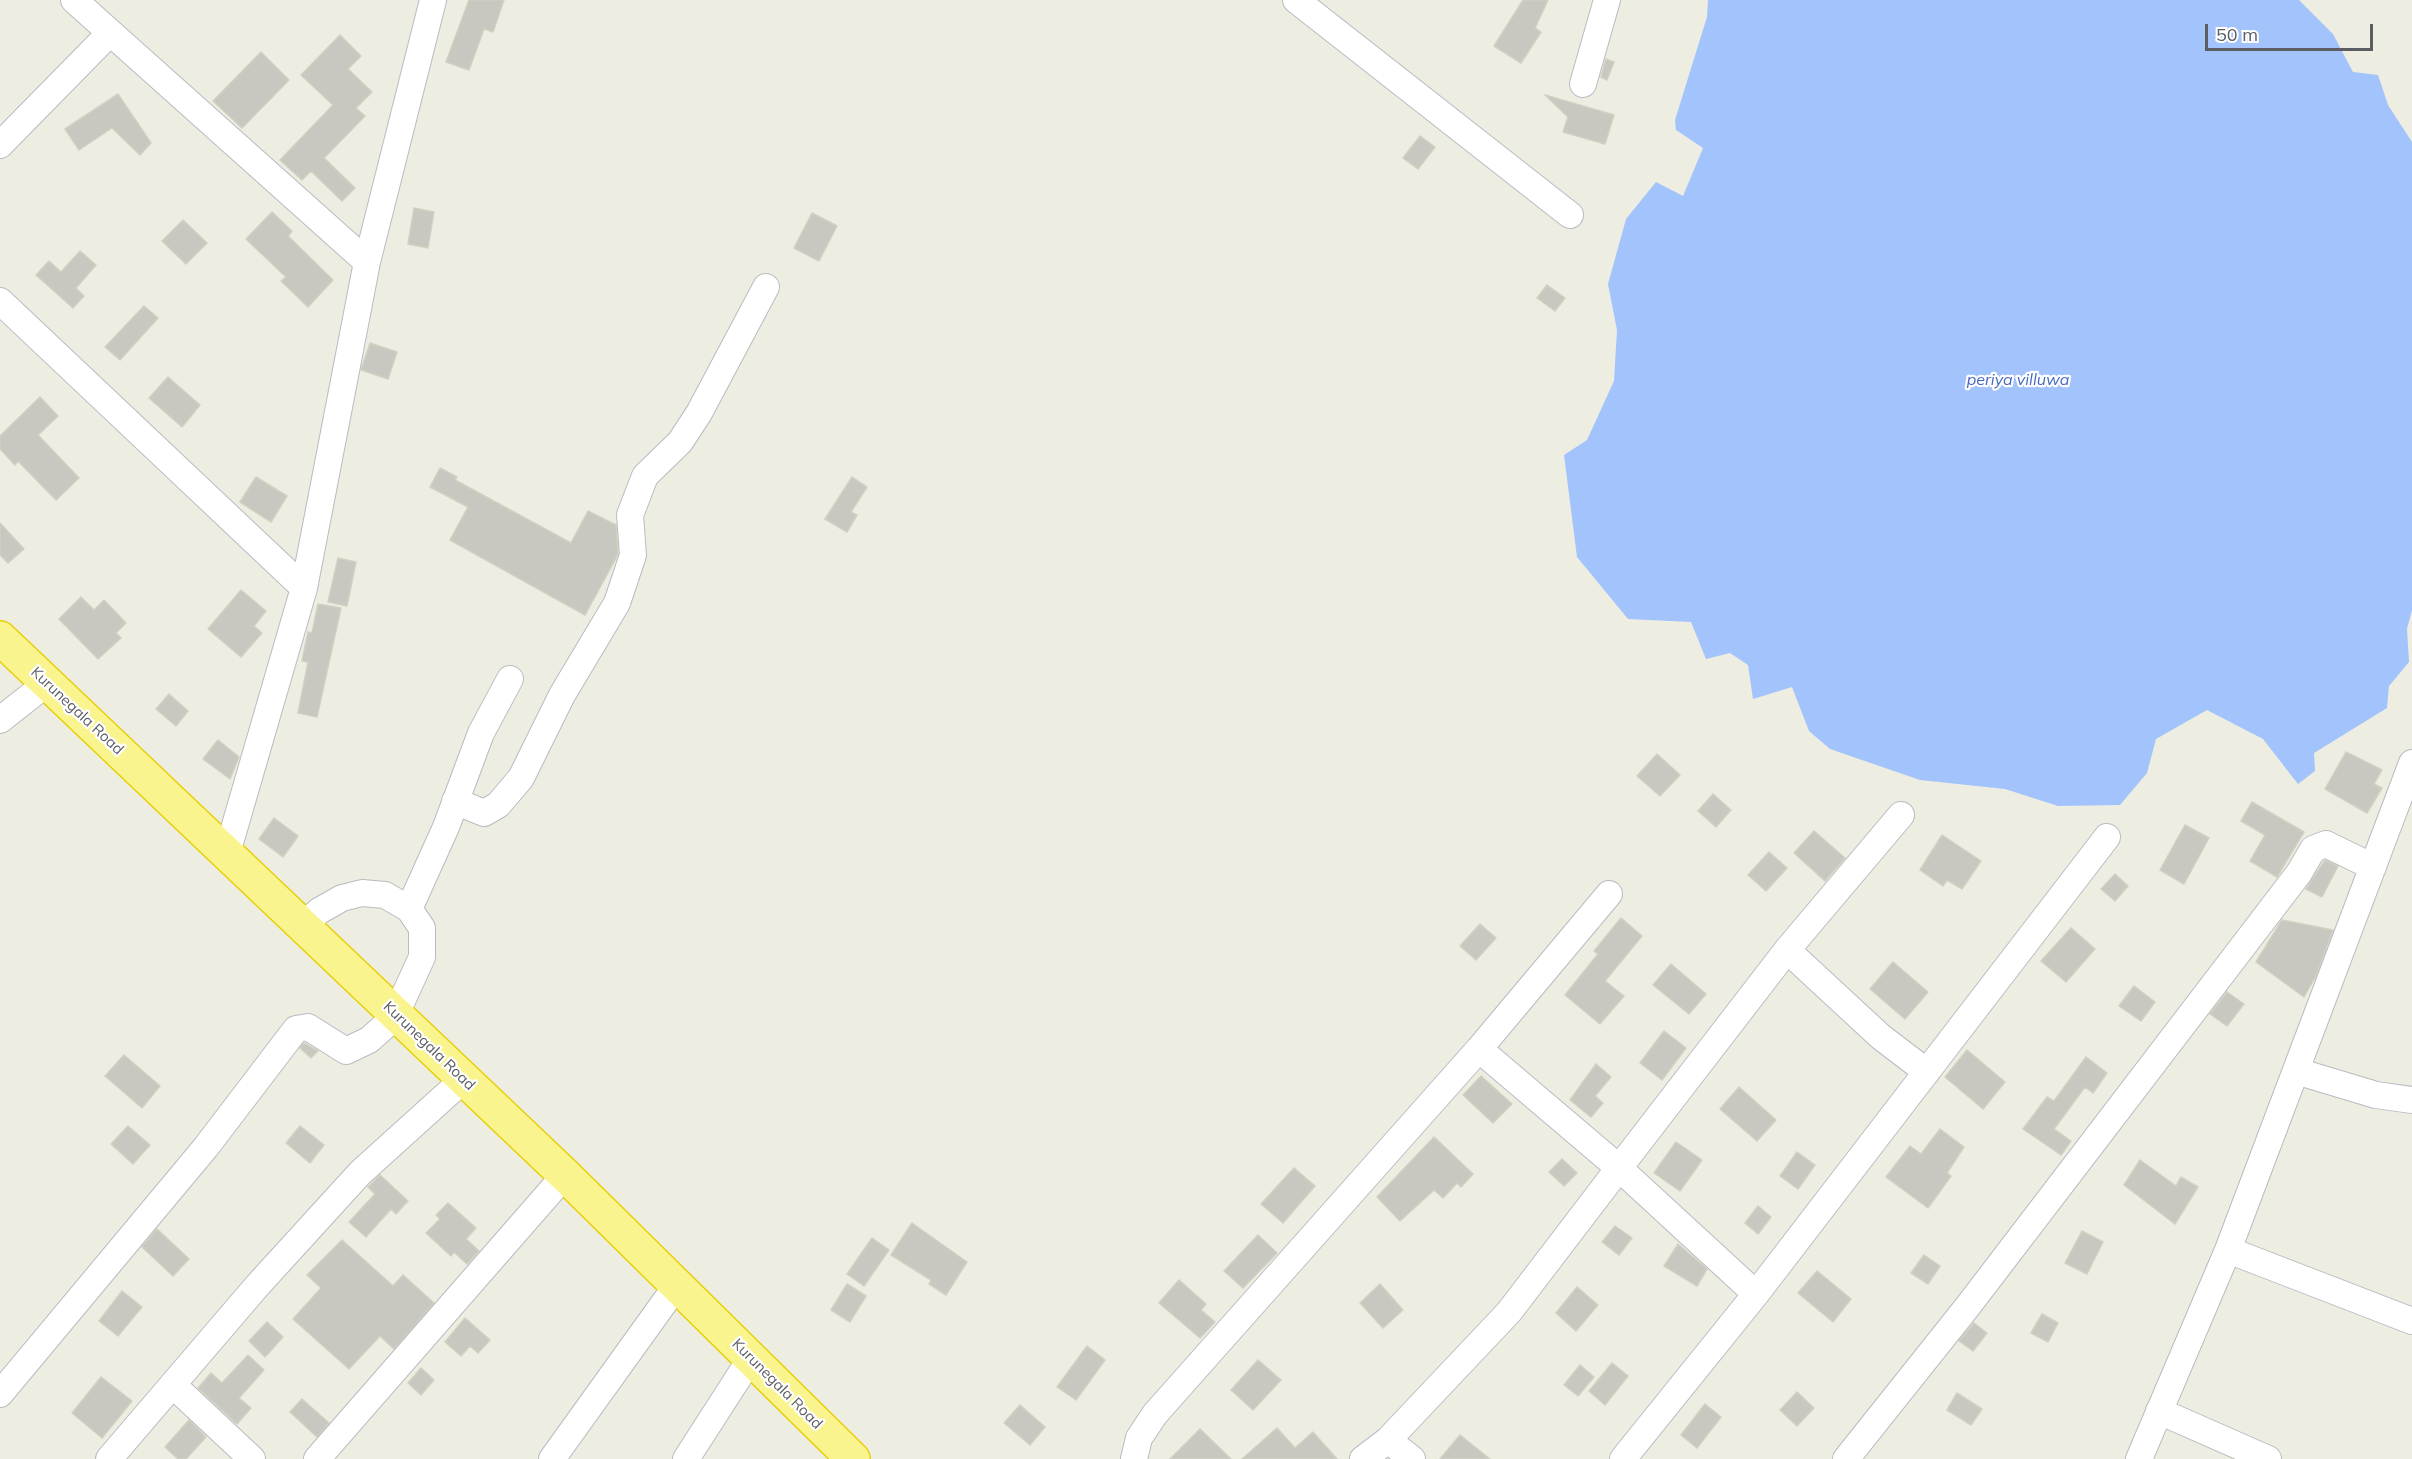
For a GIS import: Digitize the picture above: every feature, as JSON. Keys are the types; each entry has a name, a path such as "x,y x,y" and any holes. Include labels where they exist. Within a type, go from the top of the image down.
{"highway":[{"name":"Kurunegala Road","path":"0,638 565,1174 853,1459"}],"street":[{"path":"74,0 367,262"},
{"path":"227,853 303,588 367,262 433,0"},
{"path":"1300,3 1332,0"},
{"path":"1583,84 1607,0"},
{"path":"1300,3 1570,215"},
{"path":"0,144 110,33"},
{"path":"456,801 484,813 498,805 521,778 562,695 616,603 633,555 630,515 645,476 680,442 699,413 766,287"},
{"path":"0,301 303,588"},
{"path":"409,909 482,734 510,679"},
{"path":"0,720 47,683"},
{"path":"2139,1459 2228,1250 2412,763"},
{"path":"1363,1459 1388,1440 1509,1312 1788,950 1901,815"},
{"path":"1623,1459 1756,1294 2107,837"},
{"path":"1846,1459 1968,1306 2299,873 2313,849 2326,844 2373,867"},
{"path":"0,1394 199,1156 296,1029 308,1027 346,1051 369,1040 397,1015 422,957 422,928 409,909 385,895 362,892 342,898 319,911 303,925"},
{"path":"1134,1459 1139,1438 1155,1414 1479,1049 1609,894"},
{"path":"1788,950 1881,1037 1927,1072"},
{"path":"1479,1049 1619,1168 1756,1294"},
{"path":"2296,1071 2376,1095 2412,1100"},
{"path":"109,1459 257,1286 360,1173 464,1079"},
{"path":"317,1459 565,1174"},
{"path":"2228,1250 2412,1321"},
{"path":"552,1459 677,1285"},
{"path":"686,1459 751,1358"},
{"path":"173,1384 252,1459"},
{"path":"2158,1411 2268,1459"},
{"path":"1388,1440 1412,1459"}],"water":[{"name":"periya villuwa","path":"1708,0 2299,0 2333,34 2353,72 2378,75 2388,105 2412,142 2412,610 2407,629 2409,662 2389,686 2387,708 2314,753 2315,771 2298,784 2263,739 2207,710 2156,739 2147,773 2120,805 2058,806 2005,789 1920,780 1830,749 1809,731 1792,687 1753,699 1748,665 1730,653 1706,659 1691,622 1628,619 1577,557 1564,455 1587,440 1614,381 1617,330 1608,284 1626,219 1656,182 1683,196 1703,148 1676,130 1675,120 1707,17"}],"building":[{"path":"469,0 504,0 493,32 484,29 469,70 446,62"},
{"path":"1523,0 1548,0 1535,28 1541,32 1521,63 1494,46"},
{"path":"340,35 361,56 348,69 372,92 356,108 365,116 324,158 355,188 342,201 311,171 302,180 280,160 333,105 301,75"},
{"path":"261,52 289,80 242,128 213,101"},
{"path":"1606,59 1614,62 1607,80 1601,77"},
{"path":"118,94 151,143 140,155 112,128 79,150 65,129"},
{"path":"1545,95 1614,115 1605,144 1563,132 1568,117"},
{"path":"1420,136 1435,147 1418,169 1403,158"},
{"path":"414,208 434,212 428,248 408,244"},
{"path":"272,212 292,231 288,236 333,280 308,307 281,281 286,277 246,239"},
{"path":"812,213 837,226 819,261 794,248"},
{"path":"183,220 207,243 186,264 162,241"},
{"path":"80,251 96,265 76,288 84,296 73,308 36,275 49,261 61,272"},
{"path":"1547,285 1565,298 1555,311 1537,298"},
{"path":"144,306 158,318 120,360 105,347"},
{"path":"370,343 397,352 388,379 361,370"},
{"path":"168,377 200,405 182,427 149,398"},
{"path":"40,397 58,416 38,435 79,478 56,500 18,461 15,465 0,449 0,436"},
{"path":"440,468 457,477 455,480 571,543 588,511 616,525 618,553 585,615 450,540 468,507 430,487"},
{"path":"256,477 287,496 271,522 240,502"},
{"path":"852,477 867,487 851,512 857,515 847,532 825,519"},
{"path":"0,523 24,549 8,563 0,555"},
{"path":"338,558 356,562 347,606 328,602"},
{"path":"241,590 266,611 254,626 262,633 241,657 208,629"},
{"path":"81,597 94,610 104,600 126,623 116,633 121,638 98,659 59,619"},
{"path":"318,604 341,608 317,717 298,713 308,662 302,661 308,632 312,633"},
{"path":"169,694 188,711 176,726 156,709"},
{"path":"218,740 239,757 230,779 203,759"},
{"path":"2346,752 2382,770 2374,784 2382,788 2367,813 2325,789"},
{"path":"1657,754 1680,775 1660,796 1637,776"},
{"path":"1713,794 1731,810 1716,827 1698,811"},
{"path":"2252,802 2304,832 2277,877 2250,861 2265,835 2241,821"},
{"path":"274,818 298,836 283,857 259,839"},
{"path":"2185,825 2209,838 2184,884 2160,870"},
{"path":"1814,831 1845,858 1825,881 1794,853"},
{"path":"1942,835 1981,861 1962,889 1947,880 1943,886 1920,870"},
{"path":"1769,852 1787,868 1766,891 1748,875"},
{"path":"2325,860 2338,866 2322,897 2306,889"},
{"path":"2115,874 2128,886 2115,901 2101,889"},
{"path":"1621,918 1642,936 1605,981 1624,996 1600,1024 1565,995 1598,954 1594,951"},
{"path":"2282,920 2333,930 2316,976 2304,997 2256,962"},
{"path":"1480,924 1496,938 1476,960 1460,946"},
{"path":"2071,928 2095,949 2066,982 2041,961"},
{"path":"1893,962 1928,992 1905,1019 1870,989"},
{"path":"1671,964 1706,994 1689,1014 1653,985"},
{"path":"2134,986 2155,1002 2141,1021 2119,1006"},
{"path":"2227,992 2244,1004 2227,1026 2210,1014"},
{"path":"1664,1031 1686,1048 1662,1080 1640,1063"},
{"path":"304,1043 318,1051 311,1058 300,1048"},
{"path":"1967,1050 2005,1082 1983,1109 1945,1077"},
{"path":"124,1055 160,1086 142,1108 105,1076"},
{"path":"2086,1057 2107,1073 2093,1093 2085,1087 2054,1129 2071,1141 2061,1155 2023,1129 2047,1097 2054,1101"},
{"path":"1596,1064 1611,1077 1595,1096 1603,1103 1591,1117 1570,1100"},
{"path":"1481,1076 1512,1104 1493,1123 1463,1095"},
{"path":"1739,1087 1776,1120 1757,1141 1720,1109"},
{"path":"128,1126 150,1145 133,1164 111,1144"},
{"path":"300,1126 324,1145 310,1163 286,1143"},
{"path":"1940,1129 1964,1147 1947,1173 1951,1176 1928,1208 1886,1177 1910,1146 1921,1154"},
{"path":"1434,1137 1473,1174 1461,1187 1457,1183 1443,1198 1434,1190 1400,1221 1377,1197"},
{"path":"1676,1142 1702,1160 1680,1191 1654,1173"},
{"path":"1797,1152 1815,1165 1798,1189 1780,1176"},
{"path":"1562,1159 1577,1173 1564,1186 1549,1172"},
{"path":"2140,1160 2176,1186 2181,1177 2198,1187 2175,1224 2124,1185"},
{"path":"1294,1168 1315,1186 1283,1223 1261,1204"},
{"path":"380,1175 408,1201 396,1214 391,1209 366,1237 349,1222 375,1194 368,1187"},
{"path":"448,1203 476,1228 466,1239 479,1251 467,1264 454,1252 451,1256 426,1233 440,1219 436,1215"},
{"path":"1758,1206 1771,1217 1758,1234 1745,1223"},
{"path":"912,1223 967,1262 946,1295 929,1284 931,1280 891,1255"},
{"path":"1615,1226 1632,1238 1619,1255 1602,1242"},
{"path":"157,1229 189,1259 173,1276 142,1247"},
{"path":"2082,1231 2103,1242 2087,1274 2065,1263"},
{"path":"1258,1235 1277,1253 1243,1288 1224,1271"},
{"path":"872,1238 889,1250 864,1286 847,1274"},
{"path":"342,1240 393,1286 403,1275 434,1303 394,1349 380,1336 349,1369 293,1319 321,1288 307,1275"},
{"path":"1678,1244 1707,1269 1697,1286 1664,1266"},
{"path":"1924,1255 1940,1266 1928,1284 1911,1273"},
{"path":"1817,1271 1851,1299 1833,1322 1798,1293"},
{"path":"1179,1280 1206,1304 1201,1310 1215,1322 1200,1338 1159,1303"},
{"path":"847,1284 866,1296 850,1322 831,1310"},
{"path":"1380,1284 1403,1310 1383,1328 1360,1303"},
{"path":"1577,1287 1598,1305 1576,1331 1556,1313"},
{"path":"122,1291 142,1307 118,1336 99,1321"},
{"path":"2042,1314 2058,1323 2048,1342 2031,1333"},
{"path":"465,1318 490,1340 478,1353 470,1346 461,1356 445,1342"},
{"path":"267,1322 283,1337 265,1357 249,1341"},
{"path":"1974,1323 1987,1333 1973,1351 1959,1341"},
{"path":"1087,1346 1105,1360 1076,1400 1057,1387"},
{"path":"248,1355 264,1370 239,1398 251,1408 237,1424 198,1388 211,1373 222,1383"},
{"path":"1258,1360 1281,1380 1253,1410 1231,1390"},
{"path":"1612,1363 1628,1376 1605,1405 1589,1391"},
{"path":"1580,1365 1594,1377 1578,1396 1564,1385"},
{"path":"421,1368 434,1380 421,1395 408,1383"},
{"path":"101,1377 132,1401 102,1438 72,1413"},
{"path":"1797,1392 1814,1408 1797,1426 1780,1410"},
{"path":"1957,1393 1982,1409 1971,1425 1947,1410"},
{"path":"302,1399 329,1423 317,1437 290,1412"},
{"path":"1705,1404 1721,1417 1697,1448 1681,1435"},
{"path":"1020,1405 1045,1427 1030,1445 1004,1423"},
{"path":"189,1420 206,1437 186,1459 178,1459 165,1447"},
{"path":"1277,1428 1295,1448 1313,1432 1337,1459 1242,1459"},
{"path":"1200,1429 1231,1459 1170,1459"},
{"path":"1460,1435 1490,1459 1440,1459"}]}
